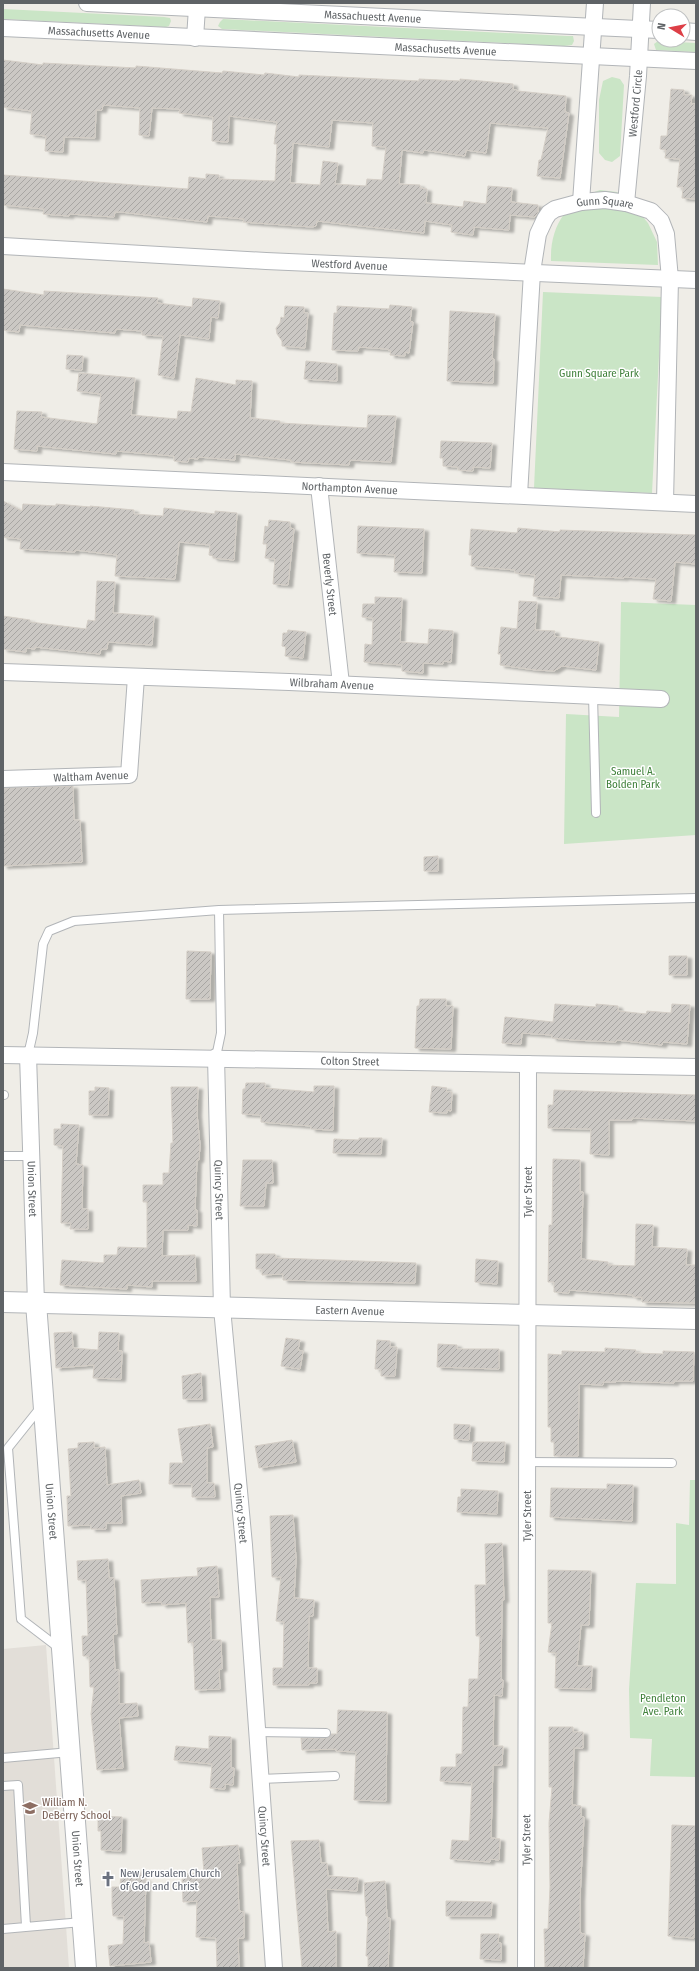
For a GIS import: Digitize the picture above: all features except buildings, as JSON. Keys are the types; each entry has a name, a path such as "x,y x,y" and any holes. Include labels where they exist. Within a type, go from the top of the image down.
{"street":[{"name":"Massachuestt Avenue","path":"87,3 651,30"},
{"path":"581,202 595,3"},
{"name":"Westford Circle","path":"626,203 639,58 642,3"},
{"path":"195,38 197,8"},
{"name":"Massachusetts Avenue","path":"3,28 696,61"},
{"name":"Gunn Square","path":"519,495 532,272 535,246 545,219 549,213 556,209 581,202 605,200 626,203 651,211 661,221 668,242 670,279 665,502"},
{"name":"Westford Avenue","path":"3,246 266,261 696,280"},
{"name":"Northampton Avenue","path":"3,472 696,504"},
{"name":"Beverly Street","path":"319,486 341,684"},
{"name":"Wilbraham Avenue","path":"3,672 341,684 661,699"},
{"name":"Waltham Avenue","path":"3,779 129,775 136,677"},
{"name":"Colton Street","path":"3,1055 216,1057 696,1067"},
{"name":"Union Street","path":"28,1055 36,1303 71,1752 86,1968"},
{"name":"Quincy Street","path":"216,1057 222,1308 244,1545 274,1968"},
{"name":"Tyler Street","path":"526,1968 528,1064"},
{"name":"Eastern Avenue","path":"3,1302 696,1319"}],"lane":[{"path":"593,695 596,813"},
{"path":"28,1055 33,1033 43,944 48,931 74,921 219,910 696,898"},
{"path":"216,1057 221,1033 219,910"},
{"path":"3,1156 32,1156"},
{"path":"43,1404 8,1448 21,1619 63,1651"},
{"path":"526,1462 672,1463"},
{"path":"257,1732 326,1733"},
{"path":"3,1758 71,1752"},
{"path":"260,1779 335,1776"},
{"path":"3,1786 18,1785 26,1926"},
{"path":"3,1928 83,1922"}],"shaded area":[{"name":"William N. DeBerry School","path":"46,1645 69,1968 3,1968 3,1649"}],"green space":[{"path":"3,9 164,17 170,18 171,21 169,26 166,27 3,19"},
{"path":"223,19 573,36 574,41 572,45 564,46 222,29 218,26"},
{"path":"691,43 696,43 696,52 656,50 655,48 691,48"},
{"path":"612,77 620,79 624,85 620,156 612,162 605,160 599,153 599,100 603,81"},
{"path":"600,190 617,192 638,211 648,223 657,242 658,265 551,261 551,248 554,236 557,226 563,216 578,201"},
{"name":"Gunn Square Park","path":"543,292 662,297 652,493 534,488"},
{"name":"Samuel A. Bolden Park","path":"621,602 696,605 696,835 564,844 566,714 619,717"},
{"name":"Pendleton Ave. Park","path":"690,1480 696,1480 696,1777 650,1776 652,1739 630,1738 629,1689 636,1583 676,1584 676,1523 689,1525"}],"place":[{"name":"William N. DeBerry School","path":"30,1808"},
{"name":"New Jerusalem Church of God and Christ","path":"108,1879"}]}
